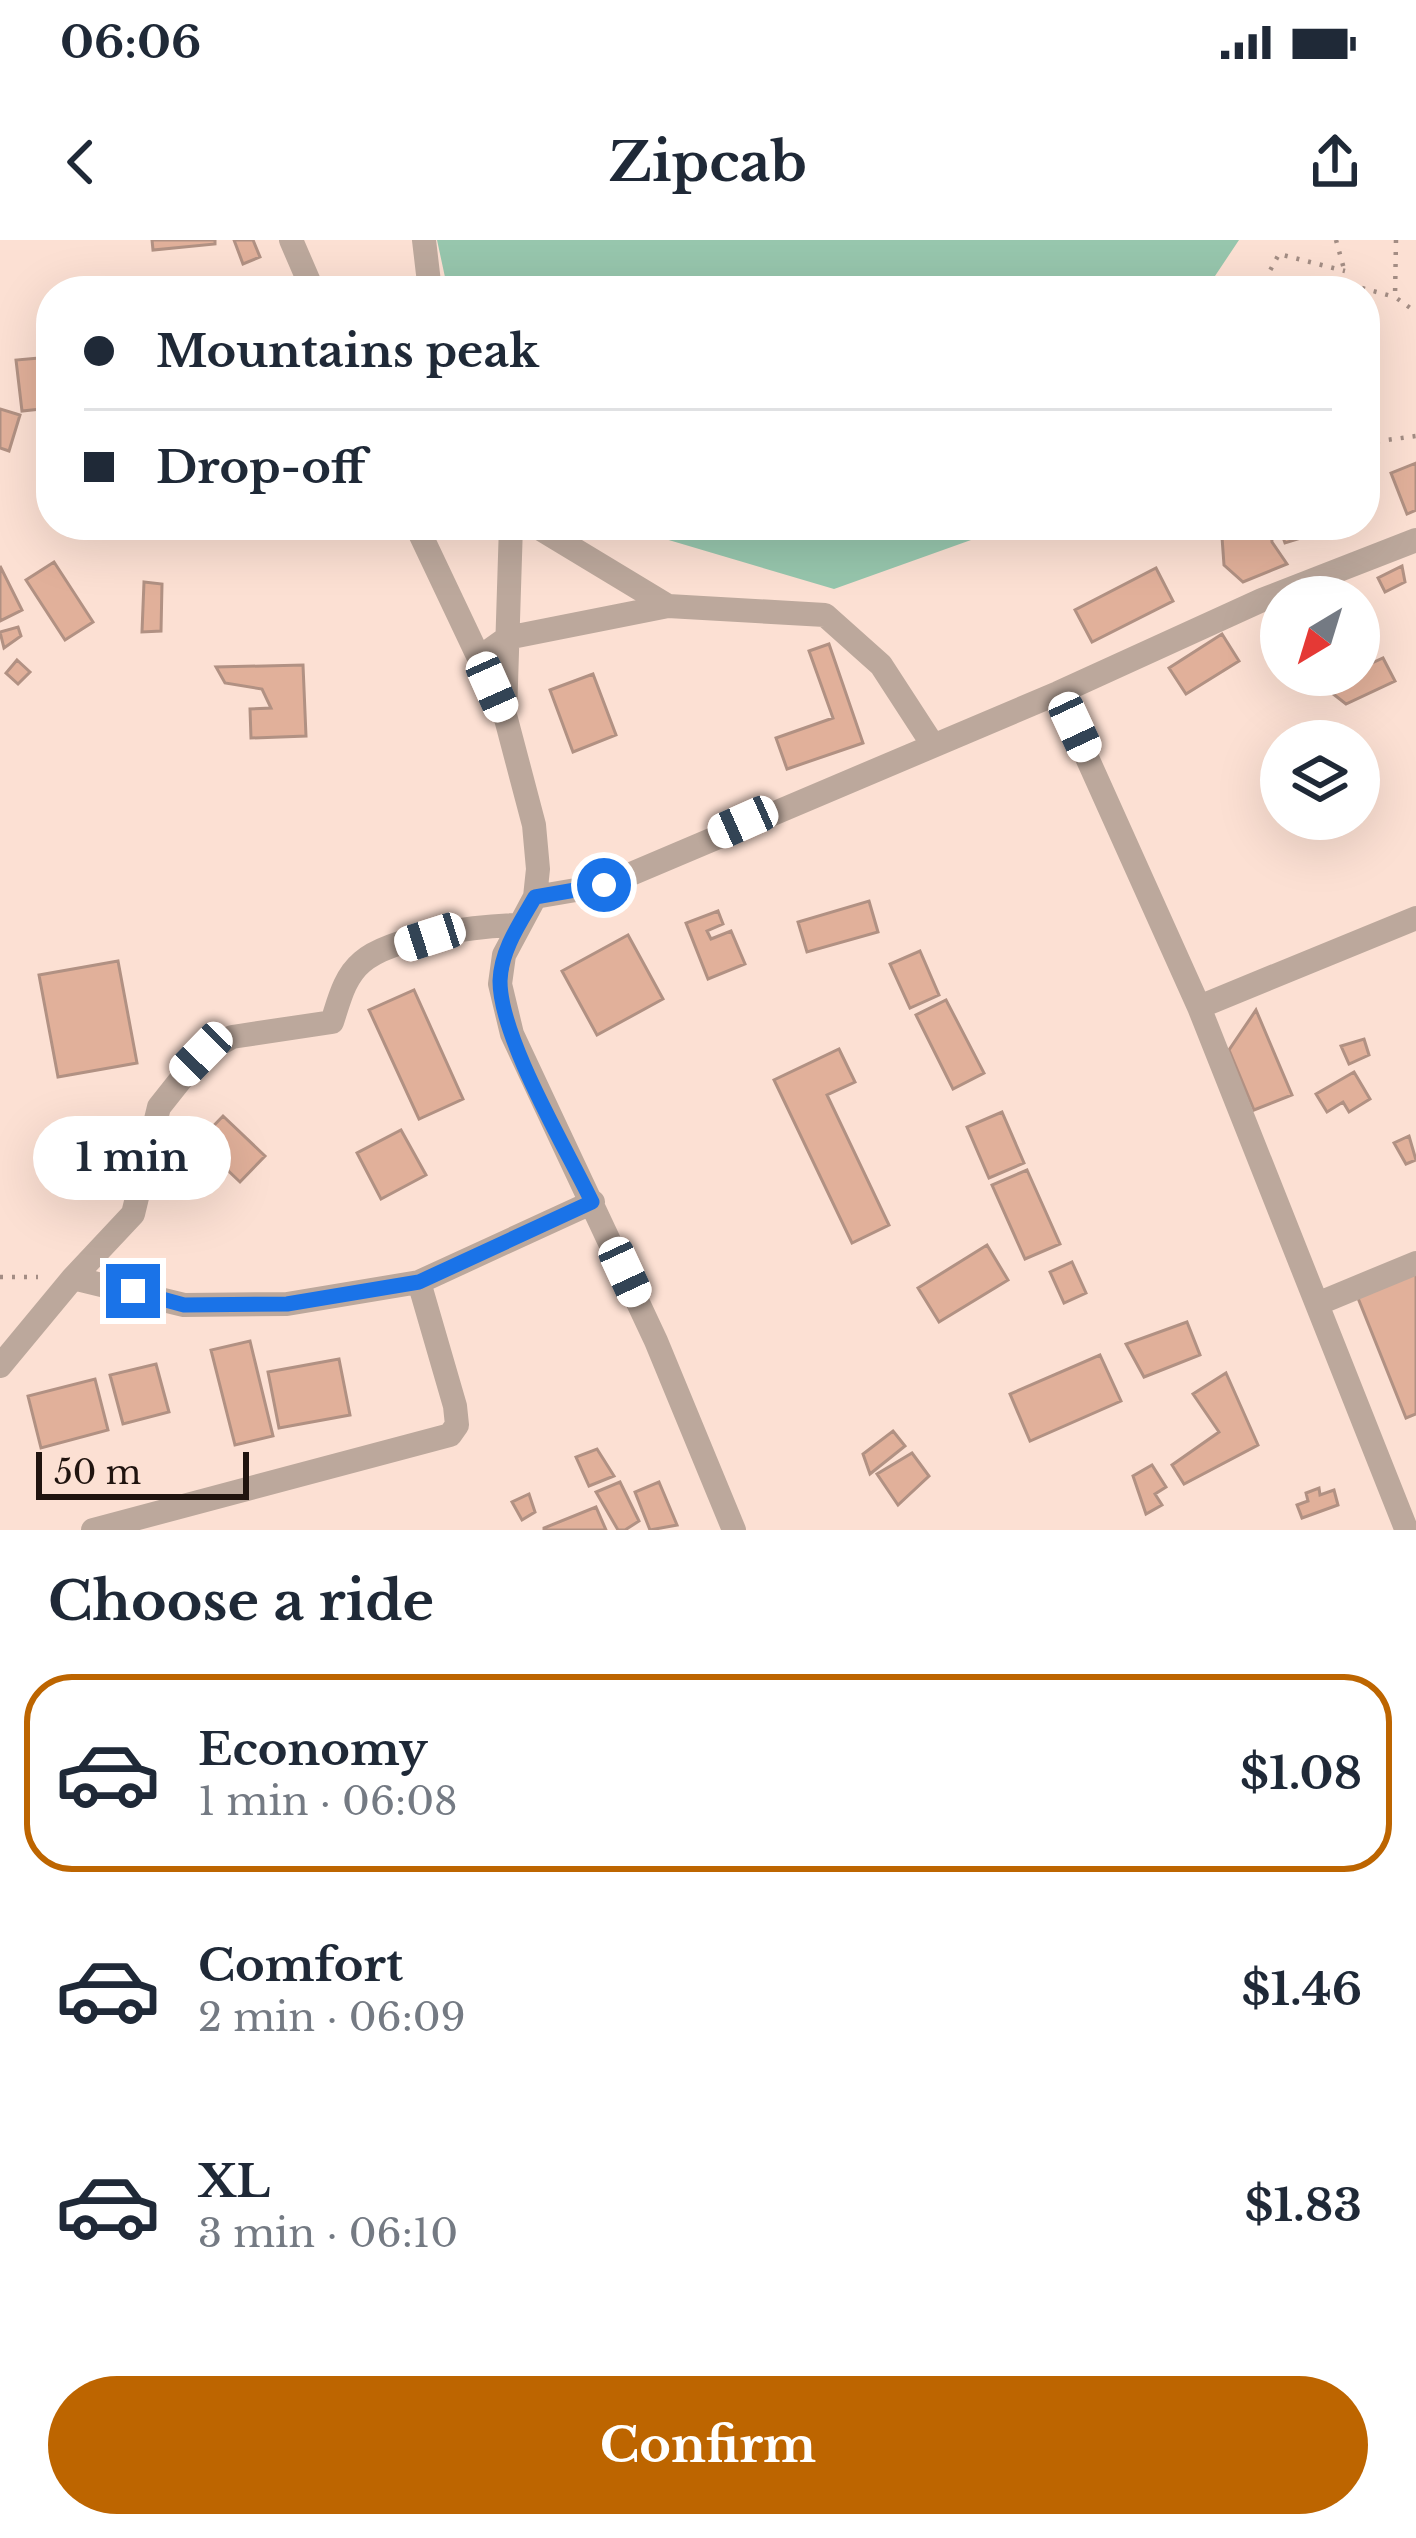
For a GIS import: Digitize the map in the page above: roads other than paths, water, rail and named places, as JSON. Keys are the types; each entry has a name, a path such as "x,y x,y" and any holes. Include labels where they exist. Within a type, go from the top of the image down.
{"street":[{"path":"291,240 307,276"},
{"path":"424,240 428,276"},
{"path":"423,540 505,715 535,825 535,897 504,955 500,984 512,1034 592,1202 734,1530"},
{"path":"505,715 511,540"},
{"path":"559,540 668,606"},
{"path":"535,897 604,885 931,742 1058,693 1262,600 1416,541"},
{"path":"479,658 506,638 668,606 825,615 881,664 931,742"},
{"path":"1058,693 1199,1007 1405,1526"},
{"path":"1199,1007 1416,918"},
{"path":"0,1366 133,1214 158,1106 201,1054 232,1037 332,1022 344,987 364,959 430,937 518,925"},
{"path":"74,1278 184,1305 287,1304 419,1282 592,1202"},
{"path":"1317,1304 1416,1263"},
{"path":"93,1530 450,1435 457,1425 455,1406 419,1282"}]}
